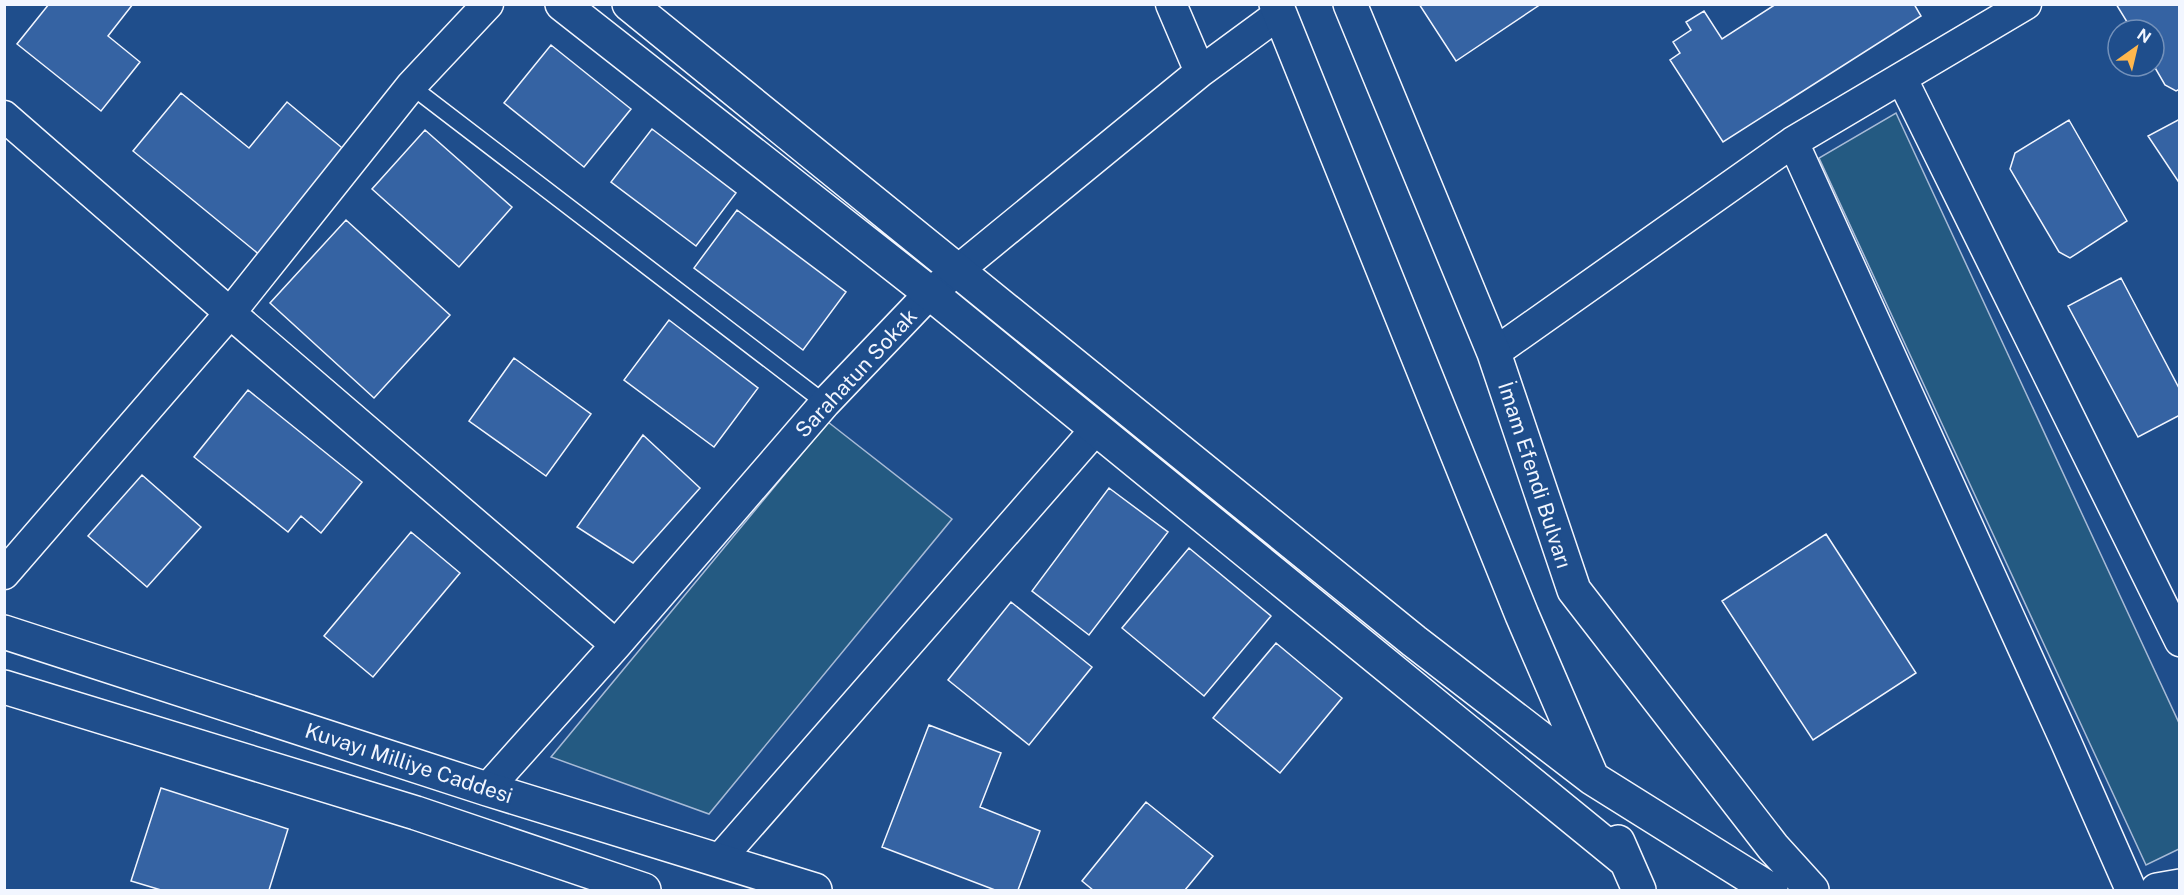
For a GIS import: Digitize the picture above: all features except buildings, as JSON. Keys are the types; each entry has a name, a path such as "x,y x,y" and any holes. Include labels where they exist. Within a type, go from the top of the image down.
{"main road":[{"path":"562,4 930,293 1095,430 1469,732 1632,876"},
{"path":"629,4 1414,642 1592,778 1771,891"},
{"name":"İmam Efendi Bulvarı","path":"1350,4 1494,353 1574,590 1773,848 1812,891"},
{"path":"1277,9 1522,615 1632,876"},
{"name":"Kuvayı Milliye Caddesi","path":"4,632 487,789 815,891"},
{"path":"4,687 416,813 644,891"},
{"path":"2157,891 2180,886"}],"street":[{"path":"4,574 230,313 411,86 488,4"},
{"path":"1172,4 1200,72"},
{"path":"1494,353 1793,141 1902,79 2026,4"},
{"name":"Sarahatun Sokak","path":"487,789 616,645 825,403 930,293 1277,9"},
{"path":"1902,79 2180,641"},
{"path":"4,116 616,645"},
{"path":"1793,141 2065,740 2131,891"},
{"path":"719,860 1095,430"}],"lane":[{"path":"411,86 825,403"}],"shaded area":[{"path":"1896,113 2179,723 2179,849 2146,865 1819,158"},
{"path":"828,422 952,519 709,814 551,757"}]}
